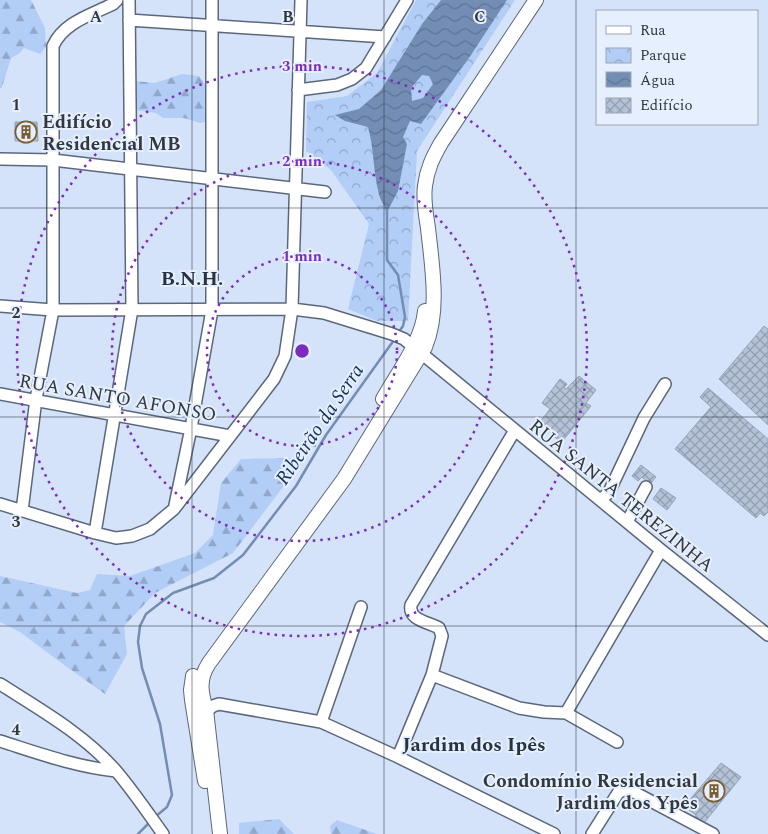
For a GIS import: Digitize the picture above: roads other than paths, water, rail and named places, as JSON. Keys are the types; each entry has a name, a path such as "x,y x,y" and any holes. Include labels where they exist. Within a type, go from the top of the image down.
{"main road":[{"path":"220,834 202,725 191,690 193,674 345,461 424,319 426,294 416,198 418,177 426,154 437,135 527,0"},
{"path":"211,834 212,822 202,725 217,707 202,696 200,683 205,669 344,479 410,343 429,337 433,292 425,188 429,164 536,0"}],"street":[{"path":"22,511 36,399 53,310 53,46 62,32 71,24 114,4 117,0"},
{"path":"95,533 132,309 129,0"},
{"path":"174,509 191,428 212,310 212,0"},
{"path":"0,504 116,538 132,536 150,529 174,509 274,379 285,356 292,309 301,0"},
{"path":"298,90 337,84 352,79 366,68 407,0"},
{"path":"129,20 384,37"},
{"path":"0,159 53,160 325,192"},
{"name":"RUA SANTA TEREZINHA","path":"0,306 53,310 292,309 324,313 410,343 661,550 767,631"},
{"path":"601,500 609,492 649,409 664,384"},
{"name":"RUA SANTO AFONSO","path":"0,394 36,399 230,436"},
{"path":"398,757 432,675 442,632 439,628 411,614 411,605 515,430"},
{"path":"627,522 646,487"},
{"path":"566,713 661,550"},
{"path":"321,722 361,607"},
{"path":"432,675 519,708 566,713 617,742"},
{"path":"0,684 69,728 93,749 116,771 163,834"},
{"path":"202,725 216,712 217,707 321,722 398,757 554,834"},
{"path":"0,741 80,765 116,771"},
{"path":"592,834 618,793 626,790 630,790 713,834"}],"water":[{"path":"441,0 507,0 471,55 421,124 410,121 403,137 407,144 398,191 387,212 380,199 368,127 345,121 335,115 359,109 381,90 422,24","holes":["422,75 429,76 433,84 423,98 412,101 411,88"]}],"waterway":[{"name":"Ribeirão da Serra","path":"387,209 387,260 398,275 405,317 403,326 398,333"},
{"name":"Ribeirão da Serra","path":"155,817 167,807 172,795 160,724 142,668 138,642 140,626 146,614 173,593 214,578 243,555 296,486 326,435 394,340"},
{"name":"Ribeirão da Serra","path":"138,834 151,821"}],"place":[{"name":"Edifício Residencial MB","path":"26,132"},
{"name":"Condomínio Residencial Jardim dos Ypês","path":"714,791"}],"district":[{"name":"B.N.H.","path":"192,278"},
{"name":"Jardim dos Ipês","path":"474,744"}]}
